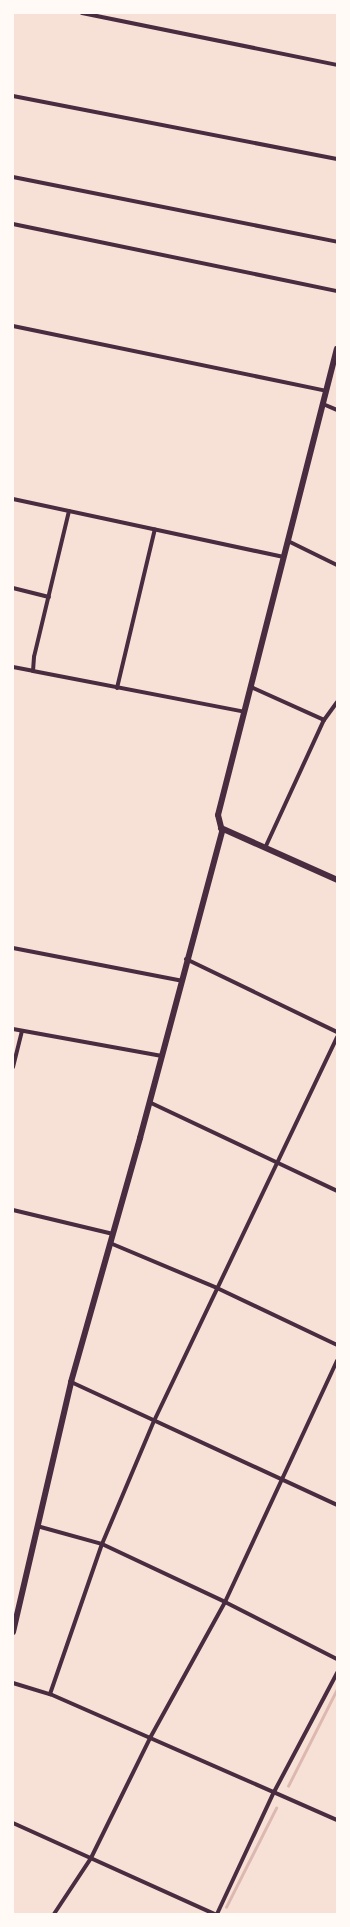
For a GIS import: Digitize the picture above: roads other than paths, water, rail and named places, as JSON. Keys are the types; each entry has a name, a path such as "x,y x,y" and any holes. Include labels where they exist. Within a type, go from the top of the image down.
{"street":[{"path":"82,13 337,65"},
{"path":"13,96 337,159"},
{"path":"13,177 337,242"},
{"path":"13,224 337,290"},
{"path":"13,326 326,391"},
{"path":"13,1632 71,1382 162,1056 182,981 186,959 222,831 218,816 337,349"},
{"path":"323,404 337,410"},
{"path":"13,499 284,557"},
{"path":"33,671 69,511"},
{"path":"117,688 155,529"},
{"path":"288,541 337,565"},
{"path":"13,588 49,596"},
{"path":"13,667 245,712"},
{"path":"251,687 324,720"},
{"path":"266,848 324,720 337,702"},
{"path":"221,828 337,880"},
{"path":"13,948 182,981"},
{"path":"186,959 337,1032"},
{"path":"13,1029 162,1056"},
{"path":"13,1067 22,1031"},
{"path":"50,1694 102,1544 154,1421 337,1036"},
{"path":"149,1102 337,1191"},
{"path":"13,1210 113,1234"},
{"path":"110,1243 217,1288 337,1345"},
{"path":"54,1914 91,1858 150,1738 225,1602 281,1478 337,1361"},
{"path":"71,1382 337,1505"},
{"path":"37,1526 102,1544 225,1602 337,1659"},
{"path":"13,1823 216,1914 274,1792 337,1673"},
{"path":"13,1683 50,1694 337,1820"}],"waterway":[{"path":"288,1786 337,1689"},
{"path":"226,1907 276,1808"}]}
